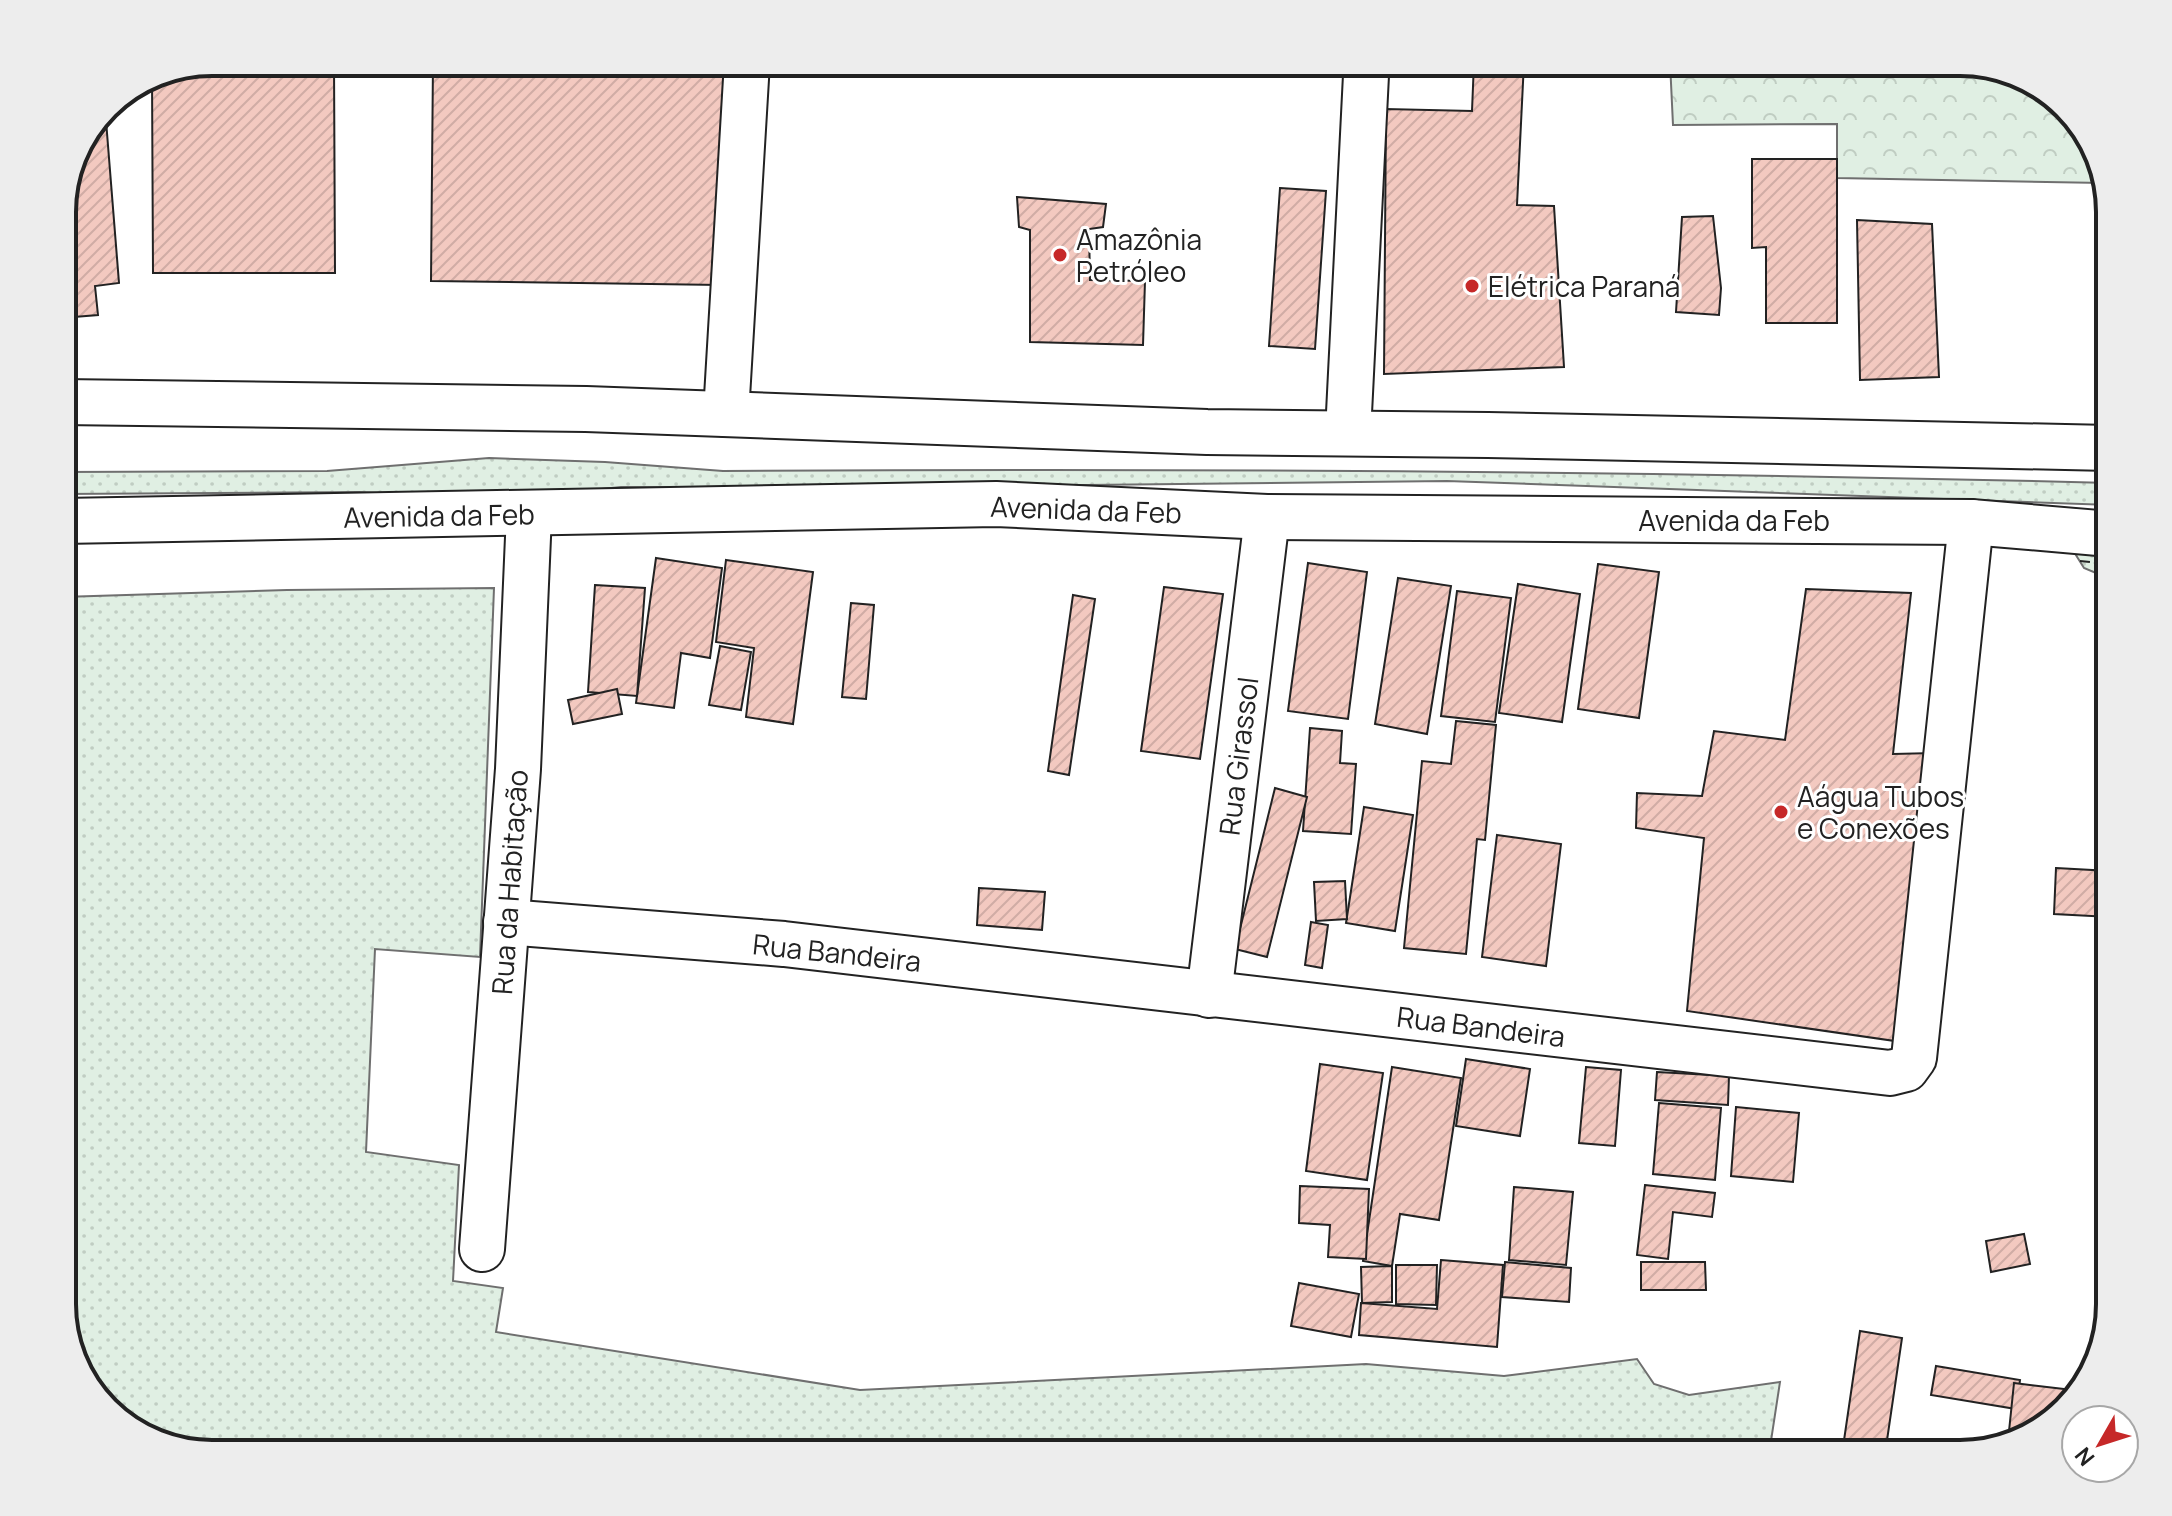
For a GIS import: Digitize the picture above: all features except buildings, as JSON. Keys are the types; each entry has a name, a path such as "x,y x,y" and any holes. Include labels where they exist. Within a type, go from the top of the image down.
{"main road":[{"path":"726,414 746,76"},
{"path":"1348,433 1366,76"},
{"path":"76,402 586,409 1207,432 2096,448"},
{"name":"Avenida da Feb","path":"76,521 996,504 1267,517 1971,522 2096,533"},
{"name":"Rua da Habitação","path":"482,1249 518,769 529,514"},
{"name":"Rua Girassol","path":"1209,995 1267,517"},
{"name":"Rua Bandeira","path":"506,922 784,944 1890,1073 1906,1069 1914,1058 1971,522"}],"green space":[{"path":"1671,76 1977,77 2020,90 2050,110 2082,152 2092,183 1837,178 1837,124 1673,125"},
{"path":"489,458 605,462 723,471 1416,471 1763,476 2096,483 2096,504 1447,481 821,488 621,487 461,498 359,492 76,494 76,472 327,471"},
{"path":"2074,552 2096,554 2096,573 2084,568"},
{"path":"494,588 480,957 375,949 366,1152 459,1165 453,1281 503,1288 496,1332 860,1390 1366,1364 1504,1376 1637,1359 1654,1384 1689,1395 1780,1382 1771,1440 212,1440 177,1435 152,1426 122,1406 94,1372 86,1356 76,1313 76,597"}],"fence":[{"path":"2080,561 2096,563"}],"place":[{"name":"Amazônia Petróleo","path":"1060,255"},
{"name":"Elétrica Paraná","path":"1472,286"},
{"name":"Aágua Tubos e Conexões","path":"1781,812"}]}
